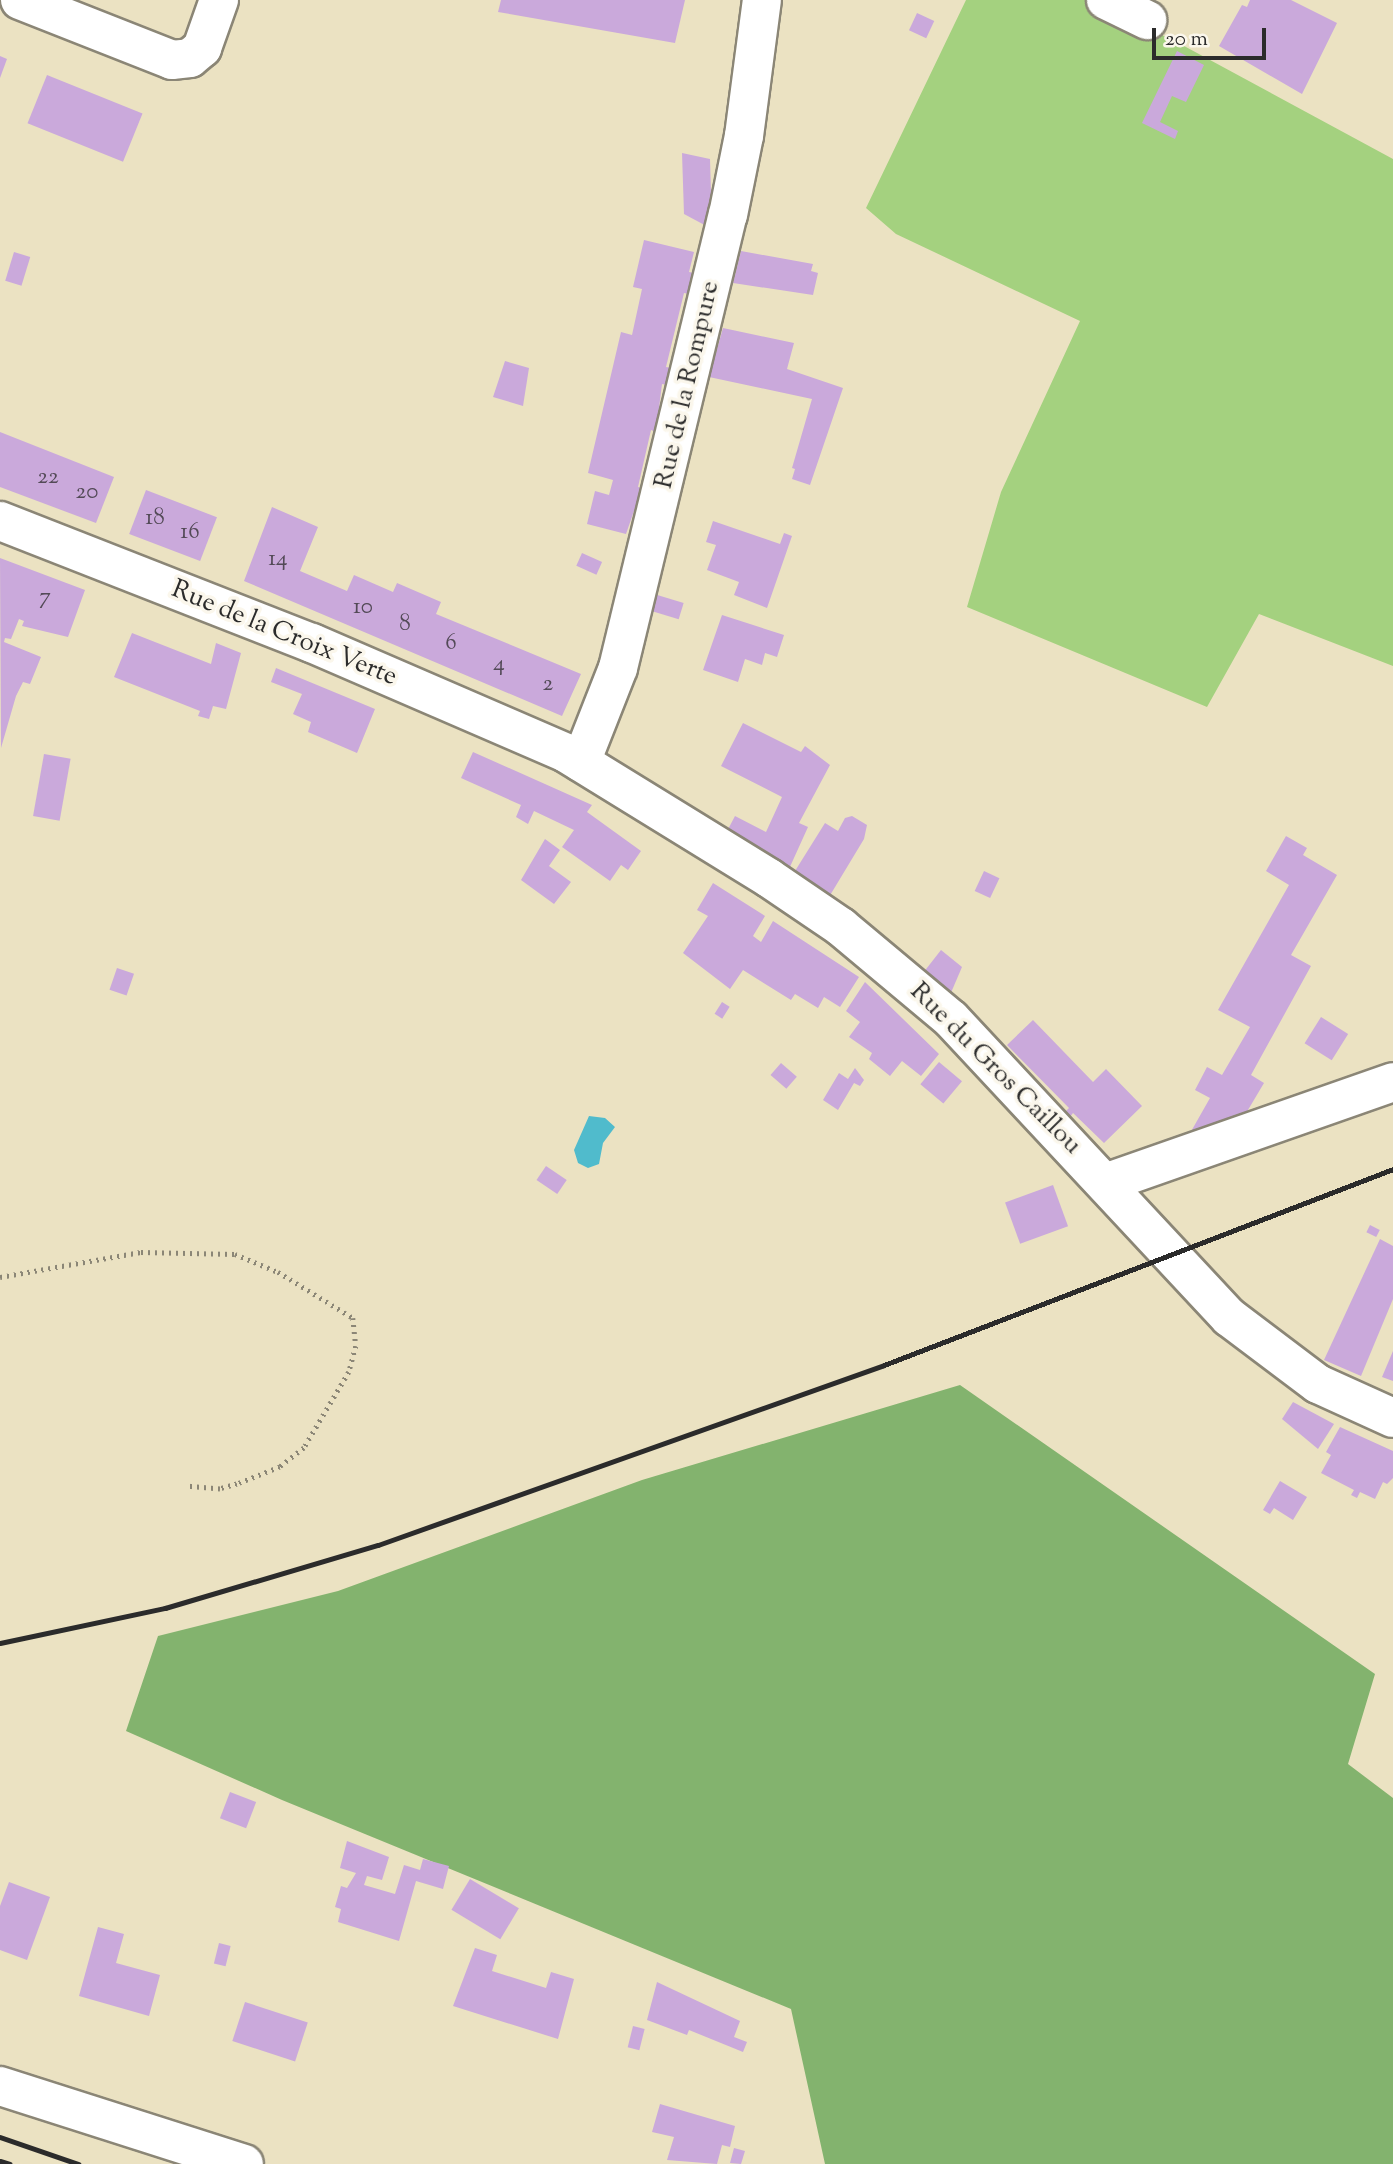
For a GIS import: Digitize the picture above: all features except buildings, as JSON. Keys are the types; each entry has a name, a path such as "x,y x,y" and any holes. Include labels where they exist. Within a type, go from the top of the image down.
{"street":[{"path":"20,0 172,60 190,58 202,48 219,0"},
{"name":"Rue de la Rompure","path":"574,757 618,668 725,229 744,136 762,0"},
{"path":"1106,0 1147,20"},
{"name":"Rue de la Croix Verte","path":"0,521 312,643 574,757"},
{"name":"Rue du Gros Caillou","path":"574,757 841,927 951,1019 1108,1182 1229,1317 1280,1359 1318,1384 1393,1418"},
{"path":"1108,1182 1393,1082"},
{"path":"0,2087 244,2164"}],"path":[{"path":"0,1278 141,1252 235,1254 278,1272 353,1318 356,1346 349,1372 304,1448 279,1467 237,1484 220,1489 188,1486"}],"green space":[{"path":"966,0 1085,0 1173,40 1393,159 1393,666 1259,614 1207,707 967,607 1001,492 1080,321 896,234 866,208"},
{"path":"960,1385 1375,1674 1348,1764 1393,1798 1393,2164 825,2164 791,2009 282,1800 126,1731 158,1636 338,1591 642,1480"}],"water":[{"path":"589,1116 605,1118 615,1127 603,1143 599,1164 588,1168 578,1163 574,1150"}],"railway":[{"path":"0,1643 165,1608 378,1545 884,1365 1393,1169"},
{"path":"0,2137 78,2164"},
{"path":"0,2161 10,2164"}]}
